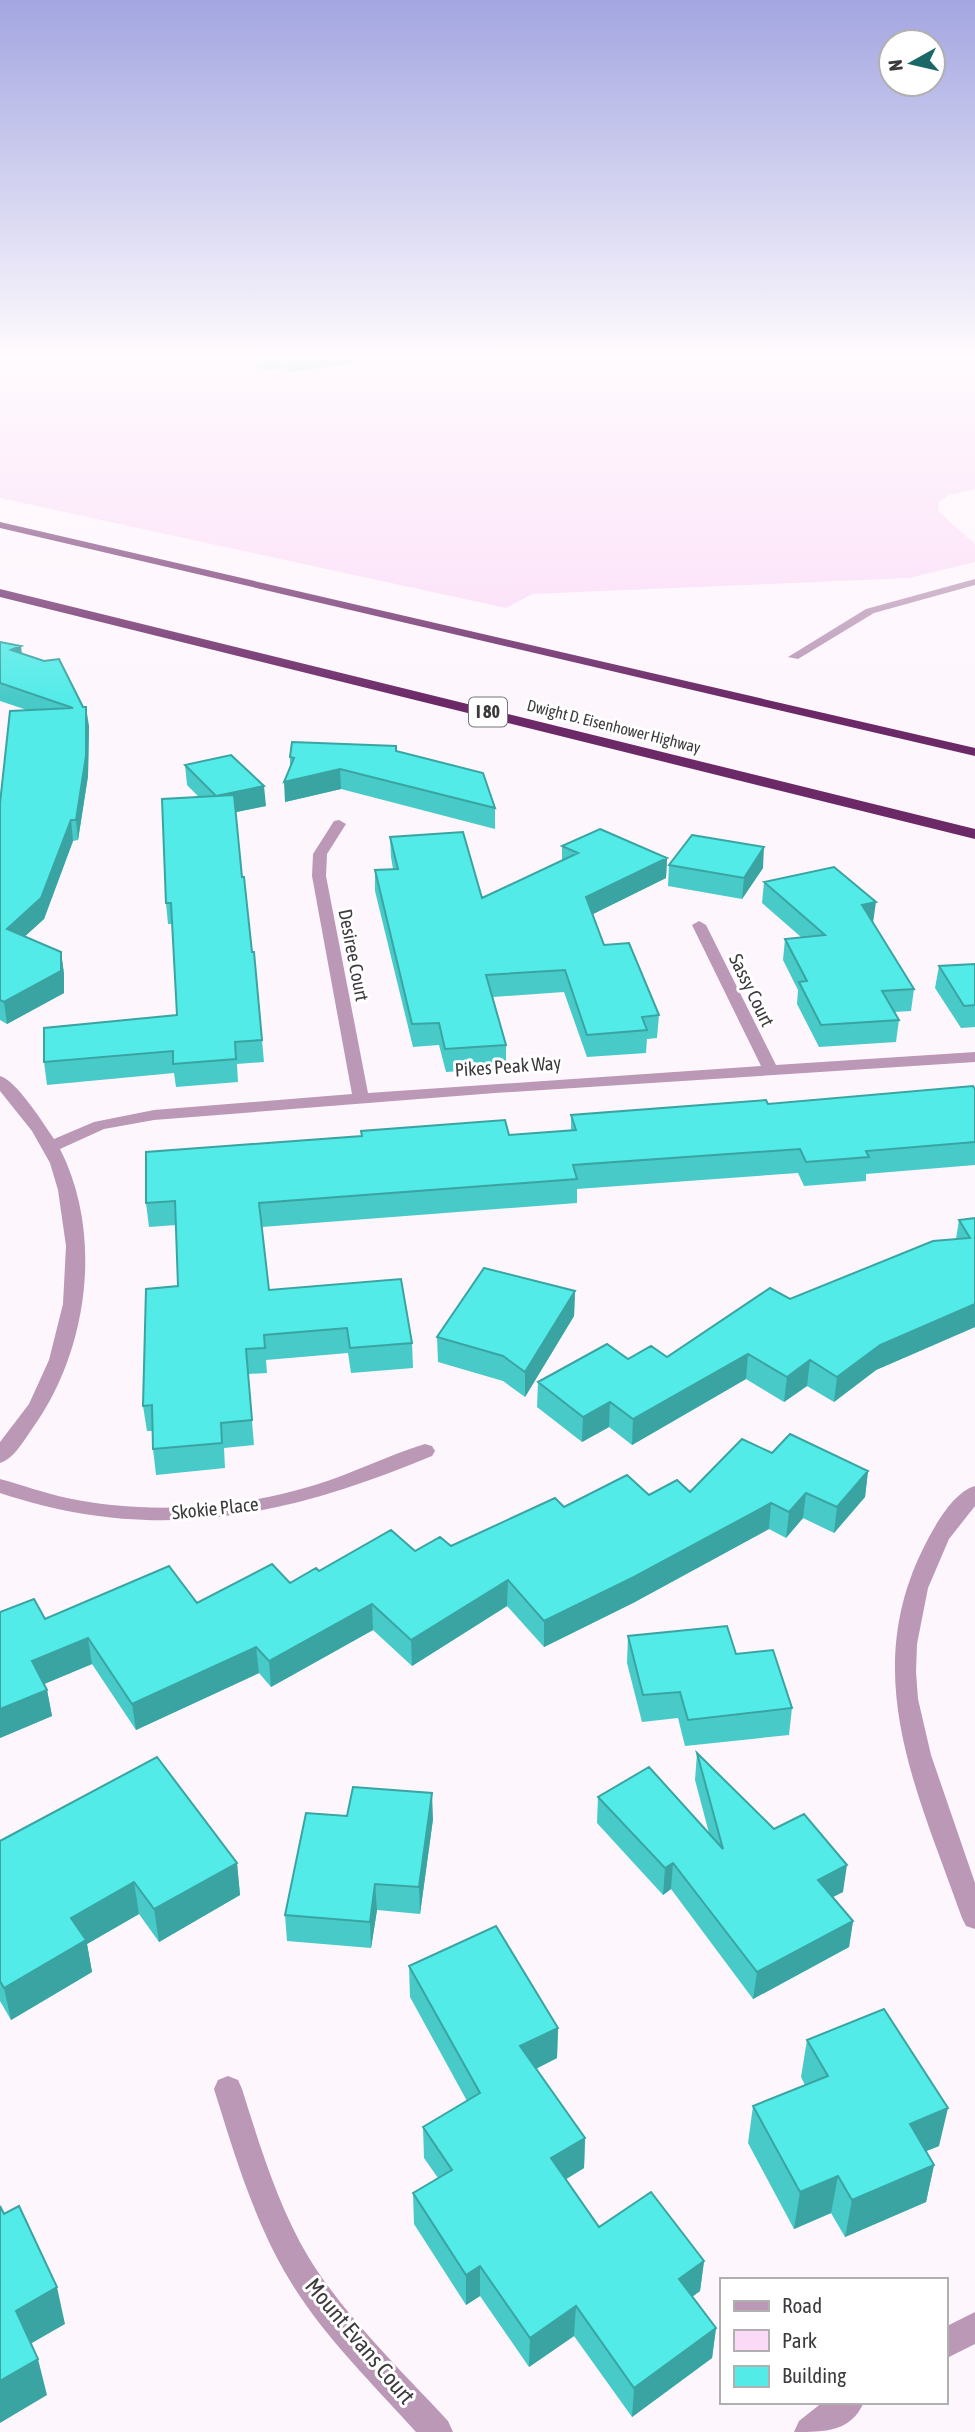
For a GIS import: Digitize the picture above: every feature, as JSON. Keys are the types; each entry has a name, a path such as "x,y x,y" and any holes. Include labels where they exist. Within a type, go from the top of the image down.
{"highway":[{"path":"0,525 975,752"},
{"name":"Dwight D. Eisenhower Highway","path":"0,593 975,834"},
{"path":"0,601 45,605"}],"street":[{"path":"794,657 870,611 975,582"},
{"name":"Desiree Court","path":"339,824 320,854 319,876 361,1098"},
{"name":"Sassy Court","path":"699,925 771,1071"},
{"name":"Pikes Peak Way","path":"50,1147 75,1134 126,1119 361,1098 975,1057"},
{"path":"0,1081 27,1111 50,1147 70,1203 75,1245 73,1300 62,1353 47,1389 0,1456"},
{"name":"Skokie Place","path":"0,1486 60,1504 132,1514 209,1512 284,1500 358,1478 425,1451"},
{"path":"975,1493 964,1503 932,1550 920,1576 912,1605 904,1665 906,1698 922,1766 975,1918"},
{"name":"Mount Evans Court","path":"228,2089 254,2171 299,2267 325,2305 437,2432"},
{"path":"947,2343 975,2327"},
{"path":"810,2432 846,2404"}],"green space":[{"path":"0,473 975,473 975,489 949,495 939,502 938,511 975,544 975,562 909,578 532,594 506,608 0,498"}],"building":[{"path":"0,642 21,646 11,650 44,661 59,659 83,707 86,707 86,756 76,820 71,820 41,898 7,929 61,952 61,971 4,1002 0,1000 0,803 10,711 73,708 0,683"},
{"path":"292,742 396,746 396,751 483,773 495,808 340,769 284,782 294,758 290,757"},
{"path":"231,755 264,786 216,796 185,765"},
{"path":"234,795 262,1040 235,1042 236,1059 173,1064 173,1051 44,1062 44,1028 177,1015 171,903 166,903 162,799"},
{"path":"600,829 667,858 586,897 604,945 629,943 659,1015 642,1017 647,1030 587,1035 565,970 486,975 506,1045 445,1049 439,1023 412,1024 375,870 398,869 390,837 463,832 482,898 578,853 562,846"},
{"path":"692,835 764,847 744,878 669,865"},
{"path":"834,867 876,902 862,905 914,989 882,991 899,1020 821,1025 799,982 807,981 785,939 825,935 764,882"},
{"path":"975,964 975,1005 964,1006 939,966"},
{"path":"973,1086 975,1142 866,1151 869,1157 806,1162 800,1149 573,1165 577,1179 259,1203 269,1290 401,1279 412,1343 350,1348 347,1328 264,1335 265,1348 246,1349 252,1420 221,1423 222,1443 153,1449 152,1405 143,1406 146,1289 178,1286 175,1201 146,1203 146,1152 362,1136 361,1131 505,1120 509,1135 576,1130 571,1115 766,1100 768,1104"},
{"path":"975,1218 975,1304 880,1345 837,1377 810,1360 787,1377 748,1354 633,1419 610,1402 583,1417 538,1382 607,1344 628,1359 651,1346 667,1357 770,1288 790,1299 933,1241 970,1238 959,1220"},
{"path":"484,1268 575,1291 525,1372 503,1356 437,1337"},
{"path":"790,1434 868,1471 837,1507 806,1493 789,1512 771,1503 634,1577 544,1621 508,1580 411,1640 372,1604 269,1661 256,1647 132,1704 88,1638 32,1661 47,1690 0,1709 0,1612 34,1599 45,1619 169,1566 197,1603 272,1564 290,1583 316,1568 319,1571 391,1530 415,1551 440,1537 451,1546 555,1498 564,1507 627,1475 649,1495 677,1480 690,1492 742,1439 772,1453"},
{"path":"727,1626 736,1654 773,1650 792,1708 688,1720 680,1692 643,1695 628,1636"},
{"path":"697,1753 774,1829 804,1814 847,1865 818,1880 853,1921 757,1972 673,1863 665,1868 598,1797 649,1767 723,1849"},
{"path":"157,1757 237,1863 154,1909 134,1882 71,1918 86,1940 4,1988 0,1981 0,1841"},
{"path":"353,1787 432,1793 419,1887 375,1884 370,1922 285,1915 306,1813 347,1816"},
{"path":"496,1926 558,2028 520,2046 585,2138 551,2158 599,2227 651,2192 704,2261 679,2279 716,2328 634,2388 576,2306 530,2338 480,2266 466,2275 413,2193 452,2170 423,2127 480,2093 409,1966"},
{"path":"884,2009 948,2108 910,2124 934,2165 852,2200 838,2176 800,2192 753,2106 828,2076 807,2040"},
{"path":"0,2206 4,2214 19,2206 57,2287 16,2311 38,2359 0,2381"}]}
